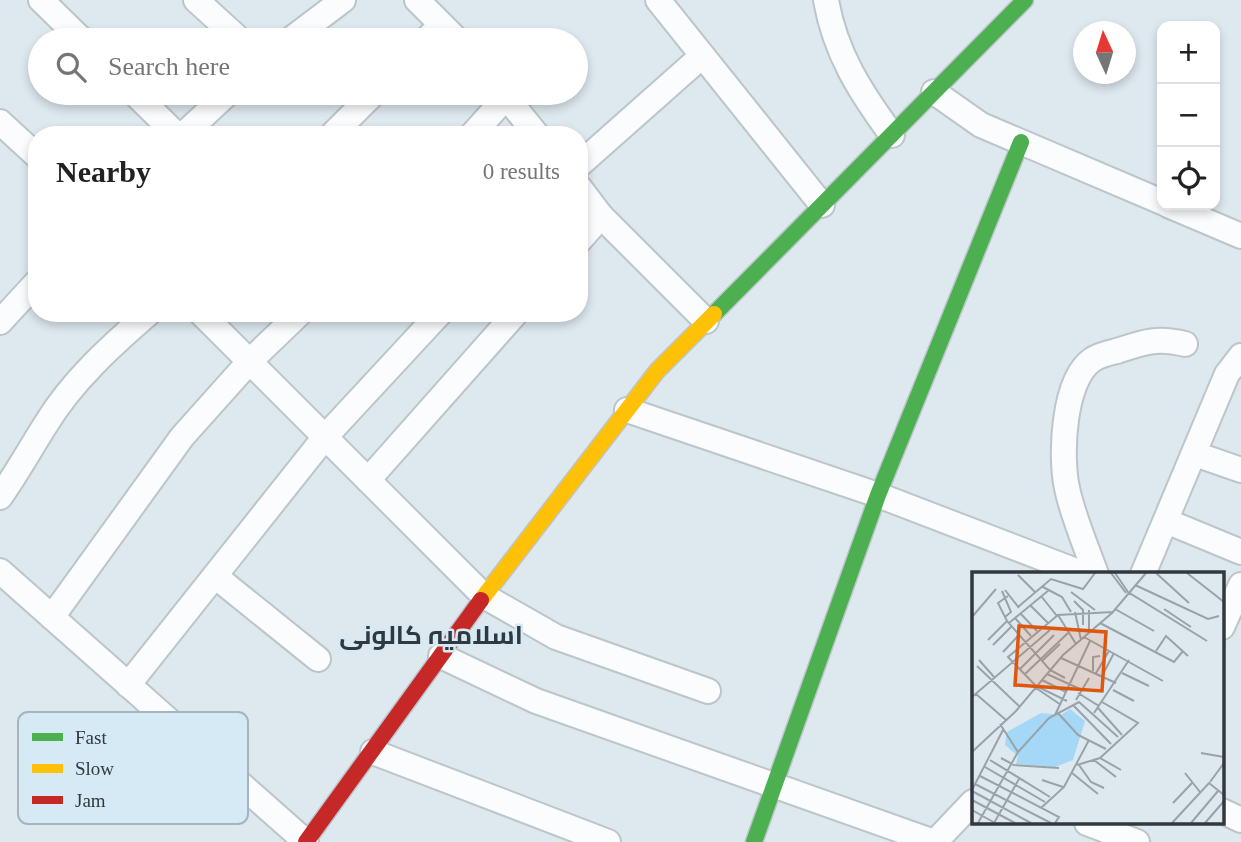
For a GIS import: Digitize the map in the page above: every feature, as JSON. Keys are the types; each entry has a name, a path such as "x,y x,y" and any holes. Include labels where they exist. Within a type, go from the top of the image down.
{"street":[{"path":"41,0 70,28"},
{"path":"196,0 227,28"},
{"path":"306,28 343,0"},
{"path":"417,0 437,28"},
{"path":"658,0 822,205"},
{"path":"826,0 829,16 855,84 892,135"},
{"path":"248,791 306,842 484,596 657,371 934,92 1003,11 1025,0"},
{"path":"588,157 702,56"},
{"path":"934,92 981,125 1157,200"},
{"path":"146,105 168,126"},
{"path":"193,126 215,105"},
{"path":"341,126 362,105"},
{"path":"479,126 496,105"},
{"path":"512,105 530,126"},
{"path":"4,133 28,150"},
{"path":"754,842 877,495 1021,142"},
{"path":"588,199 601,216 706,321"},
{"path":"1180,210 1241,236"},
{"path":"588,231 601,216"},
{"path":"0,322 28,292"},
{"path":"0,497 24,464 47,422 104,352 139,322"},
{"path":"210,322 484,596 556,637 708,691"},
{"path":"52,617 182,437 249,362 291,322"},
{"path":"128,685 325,437 432,322"},
{"path":"368,480 508,322"},
{"path":"1095,572 1067,490 1064,471 1064,446 1072,395 1080,374 1091,360 1162,338 1185,344"},
{"path":"1144,572 1227,374 1241,356"},
{"path":"627,410 877,495 1079,572"},
{"path":"1195,454 1241,470"},
{"path":"1166,521 1241,552"},
{"path":"0,571 159,712"},
{"path":"215,576 318,659"},
{"path":"1224,623 1241,585"},
{"path":"1224,628 1241,634"},
{"path":"441,656 536,701 776,783 934,842 972,803"},
{"path":"373,752 608,842"},
{"path":"1224,812 1241,820"},
{"path":"1090,824 1137,842"}],"traffic: fast":[{"path":"714,314 1025,0"},
{"path":"754,842 878,495 1021,142"}],"traffic: slow":[{"path":"481,600 657,371 714,314"}],"traffic: jam":[{"path":"306,842 481,600"}],"district":[{"name":"اسلامیہ کالونی","path":"431,635"}]}
